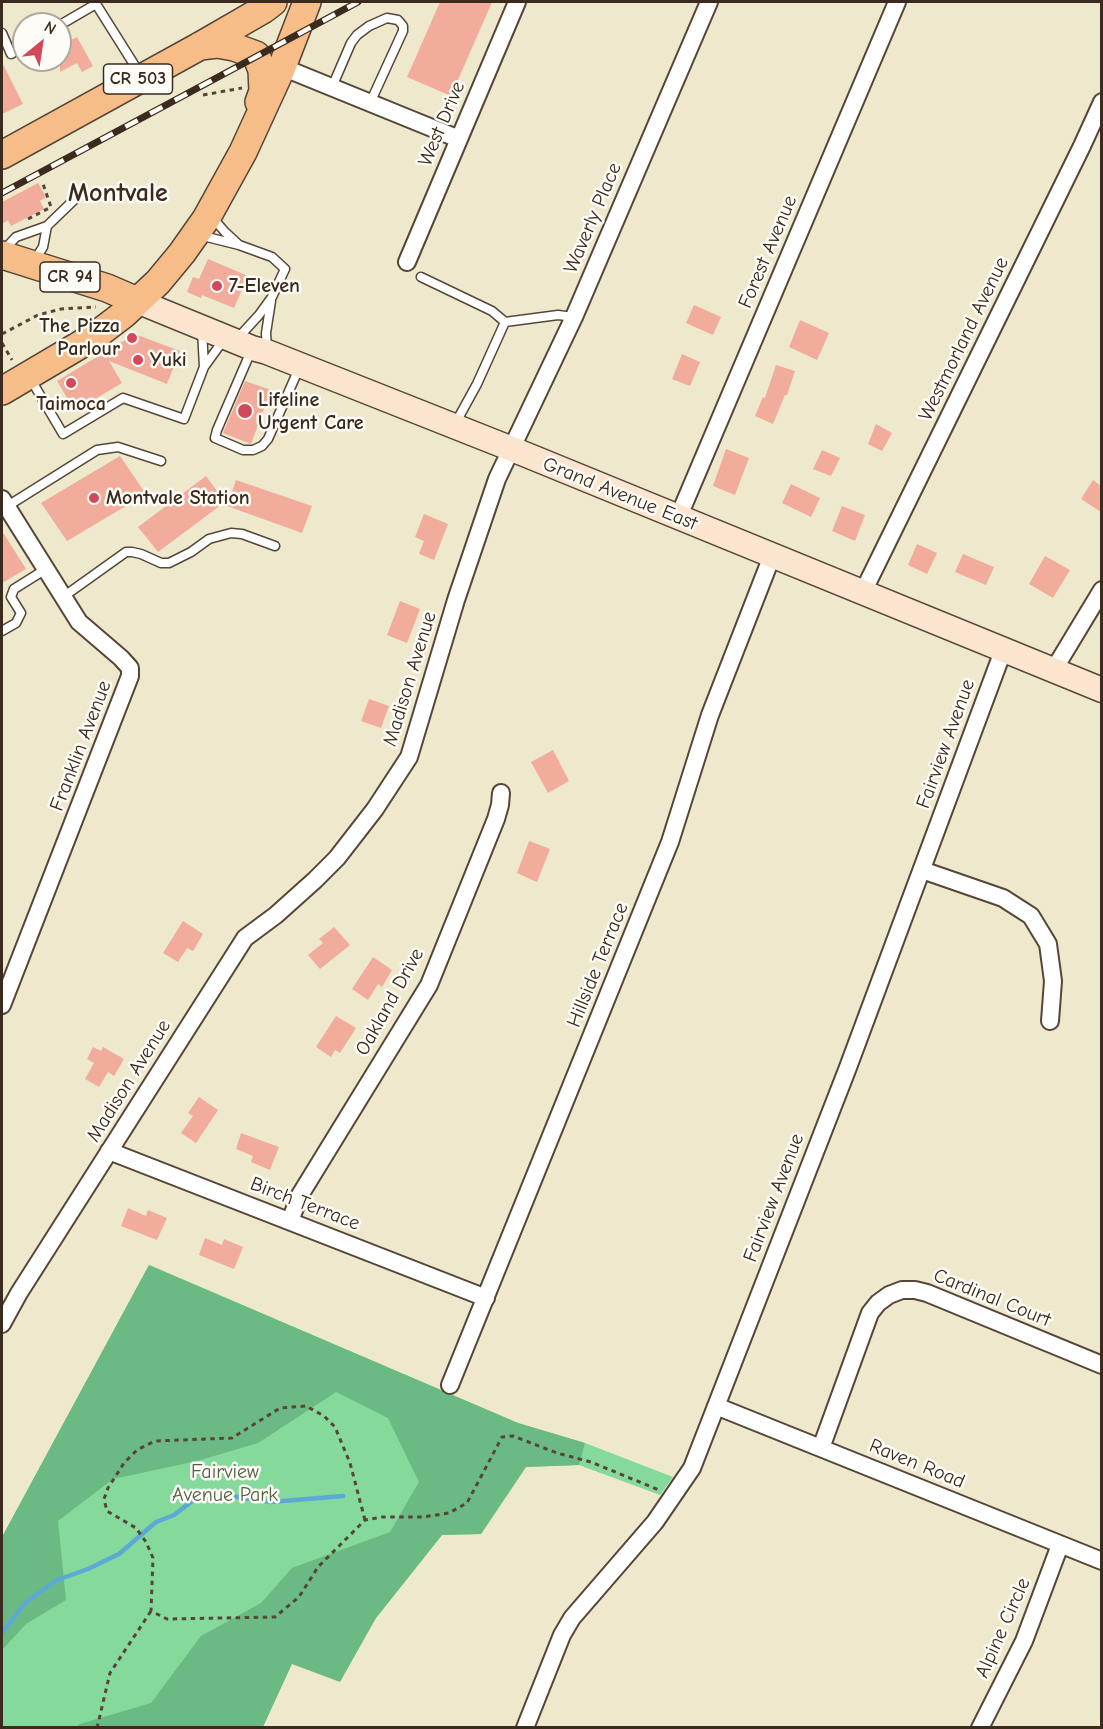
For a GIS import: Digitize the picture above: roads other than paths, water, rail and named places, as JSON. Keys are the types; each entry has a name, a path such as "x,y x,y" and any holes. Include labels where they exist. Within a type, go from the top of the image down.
{"main road":[{"name":"CR 503","path":"7,149 200,46 273,2"},
{"path":"2,391 20,368 94,336 124,314 158,282 182,253 202,224 243,152 282,67 307,2"},
{"path":"200,46 217,44 234,47 282,67"},
{"path":"243,152 263,91 262,70 255,56"},
{"name":"CR 94","path":"2,254 107,288 137,301"},
{"name":"Grand Avenue East","path":"137,301 512,449 1101,690"}],"street":[{"name":"West Drive","path":"407,262 517,2"},
{"name":"Waverly Place","path":"512,449 574,317 709,2"},
{"name":"Forest Avenue","path":"678,518 897,2"},
{"path":"282,67 459,139"},
{"name":"Westmorland Avenue","path":"862,594 1082,146 1101,102"},
{"name":"Madison Avenue","path":"2,1323 245,938 276,915 338,858 409,757 456,600 497,479 512,449"},
{"name":"Franklin Avenue","path":"2,1005 130,676 130,669 121,658 79,622 4,503"},
{"name":"Hillside Terrace","path":"450,1385 670,842 710,715 772,556"},
{"path":"1053,671 1101,590"},
{"name":"Fairview Avenue","path":"525,1728 558,1643 572,1618 644,1536 692,1468 847,1070 1003,651"},
{"name":"Oakland Drive","path":"290,1221 300,1195 429,985 496,819 501,793"},
{"path":"922,870 1003,898 1031,916 1048,944 1053,981 1050,1022"},
{"name":"Birch Terrace","path":"110,1151 486,1298"},
{"name":"Cardinal Court","path":"821,1448 870,1313 889,1295 902,1290 927,1293 1101,1365"},
{"name":"Raven Road","path":"716,1406 1101,1561"},
{"name":"Alpine Circle","path":"980,1728 1024,1641 1060,1545"}],"lane":[{"path":"72,18 96,4 142,77"},
{"path":"332,87 351,43 357,35 369,26 387,18 398,20 403,26 403,31 370,103"},
{"path":"2,33 12,54"},
{"path":"2,254 16,237 47,226 75,199"},
{"path":"202,224 239,245 272,257 285,269 245,345 215,438 243,450 253,450 262,446 268,439 300,366"},
{"path":"202,224 225,232 239,245"},
{"path":"31,265 44,246 47,226"},
{"path":"421,277 492,311 505,322 558,315 574,317"},
{"path":"204,367 266,333 272,297"},
{"path":"453,427 477,384 505,322"},
{"path":"20,368 63,434 123,399 184,419 204,367 202,327"},
{"path":"4,503 97,450 118,447 161,461"},
{"path":"63,597 126,552 141,554 161,563 170,563 209,539 231,533 242,534 275,546"},
{"path":"2,632 16,623 21,613 11,597 14,589 46,569"}],"waterway":[{"path":"2,1633 25,1603 57,1580 88,1569 119,1554 156,1522 174,1515 204,1492 271,1502 343,1496"}],"railway":[{"path":"2,193 358,2"}],"place":[{"name":"7-Eleven","path":"217,286"},
{"name":"The Pizza Parlour","path":"132,338"},
{"name":"Yuki","path":"138,360"},
{"name":"Taimoca","path":"71,383"},
{"name":"Lifeline Urgent Care","path":"245,411"},
{"name":"Montvale Station","path":"94,498"}],"district":[{"name":"Montvale","path":"118,194"}],"park label":[{"name":"Fairview Avenue Park","path":"225,1484"}]}
